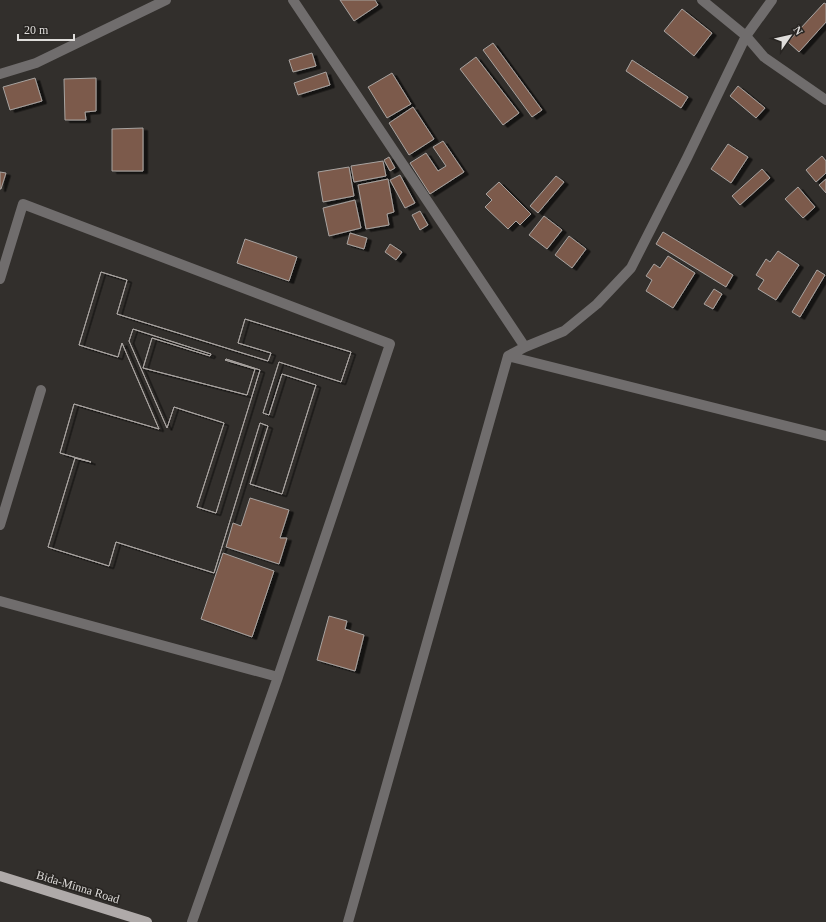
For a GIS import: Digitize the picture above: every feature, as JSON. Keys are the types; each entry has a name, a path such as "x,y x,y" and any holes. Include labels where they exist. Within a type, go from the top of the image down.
{"main road":[{"name":"Bida-Minna Road","path":"0,876 148,922"}],"street":[{"path":"0,74 36,63 166,0"},
{"path":"294,0 525,347"},
{"path":"702,0 746,36 764,56 826,100"},
{"path":"348,922 508,356 525,347 564,331 597,304 631,268 687,158 746,36 772,0"},
{"path":"0,279 23,204 390,344 278,677 192,922"},
{"path":"508,356 826,436"},
{"path":"0,526 41,390"},
{"path":"0,601 278,677"}],"building":[{"path":"340,0 375,0 378,5 354,21"},
{"path":"824,3 826,4 826,22 799,52 788,42"},
{"path":"682,9 712,33 694,56 664,31"},
{"path":"493,43 542,110 532,117 483,50"},
{"path":"312,53 316,66 293,72 289,60"},
{"path":"476,57 519,113 503,125 460,69"},
{"path":"632,60 688,97 681,108 626,71"},
{"path":"326,72 330,85 298,95 294,83"},
{"path":"392,73 411,104 387,118 368,87"},
{"path":"35,78 42,101 10,110 3,87"},
{"path":"96,78 96,111 85,112 86,120 65,120 64,79"},
{"path":"738,86 765,108 756,118 730,96"},
{"path":"413,107 434,139 409,155 389,123"},
{"path":"143,128 143,171 112,171 112,129"},
{"path":"443,141 464,172 430,194 410,163 426,153 438,171 446,166 433,147"},
{"path":"728,144 748,157 731,183 711,169"},
{"path":"822,156 826,161 826,173 816,182 806,170"},
{"path":"389,157 395,168 390,171 384,160"},
{"path":"383,161 386,176 354,182 351,166"},
{"path":"349,167 354,196 323,202 318,172"},
{"path":"762,169 770,178 740,205 732,196"},
{"path":"0,172 6,173 1,189 0,189"},
{"path":"400,175 415,203 405,208 390,180"},
{"path":"556,176 564,182 538,213 530,206"},
{"path":"388,179 394,212 387,214 389,225 366,229 358,185"},
{"path":"826,179 826,193 819,185"},
{"path":"499,182 531,214 520,225 516,221 508,229 485,207 492,200 486,194"},
{"path":"798,187 815,207 803,218 785,199"},
{"path":"355,200 361,228 329,236 323,208"},
{"path":"420,211 428,225 420,230 412,215"},
{"path":"544,216 562,230 547,249 529,235"},
{"path":"663,232 733,275 726,287 656,244"},
{"path":"350,233 367,238 364,249 347,244"},
{"path":"569,236 586,249 572,268 555,255"},
{"path":"245,239 297,257 289,281 237,263"},
{"path":"390,244 402,252 396,260 385,252"},
{"path":"778,251 799,265 776,300 758,289 764,280 756,275 766,259 770,262"},
{"path":"668,256 695,273 673,308 646,291 652,280 646,276 654,264 660,268"},
{"path":"817,270 825,275 800,317 792,312"},
{"path":"101,272 127,280 117,314 268,361 271,353 238,343 245,319 351,352 341,382 279,362 263,413 269,415 282,374 316,385 282,494 250,484 268,426 260,423 214,573 116,542 109,566 48,547 75,458 91,462 60,453 74,404 159,429 122,343 118,357 79,345","holes":["133,329 211,354 210,356 152,338 143,368 247,395 255,369 225,360 226,359 260,370 216,513 197,507 224,423 174,407 167,428 129,341"]},
{"path":"101,272 127,280 117,314 268,361 271,353 238,343 245,319 351,352 341,382 279,362 263,413 269,415 282,374 316,385 282,494 250,484 268,426 260,423 214,573 116,542 109,566 48,547 75,458 91,462 60,453 74,404 159,429 122,343 118,357 79,345"},
{"path":"714,289 722,294 713,309 704,304"},
{"path":"133,329 211,354 210,356 152,338 143,368 247,395 255,369 225,360 226,359 260,370 216,513 197,507 224,423 174,407 167,428 129,341"},
{"path":"250,498 289,510 280,538 287,538 279,564 226,547 233,523 241,526"},
{"path":"223,553 274,571 252,637 201,619"},
{"path":"329,616 347,621 345,629 364,635 355,671 317,660"}]}
